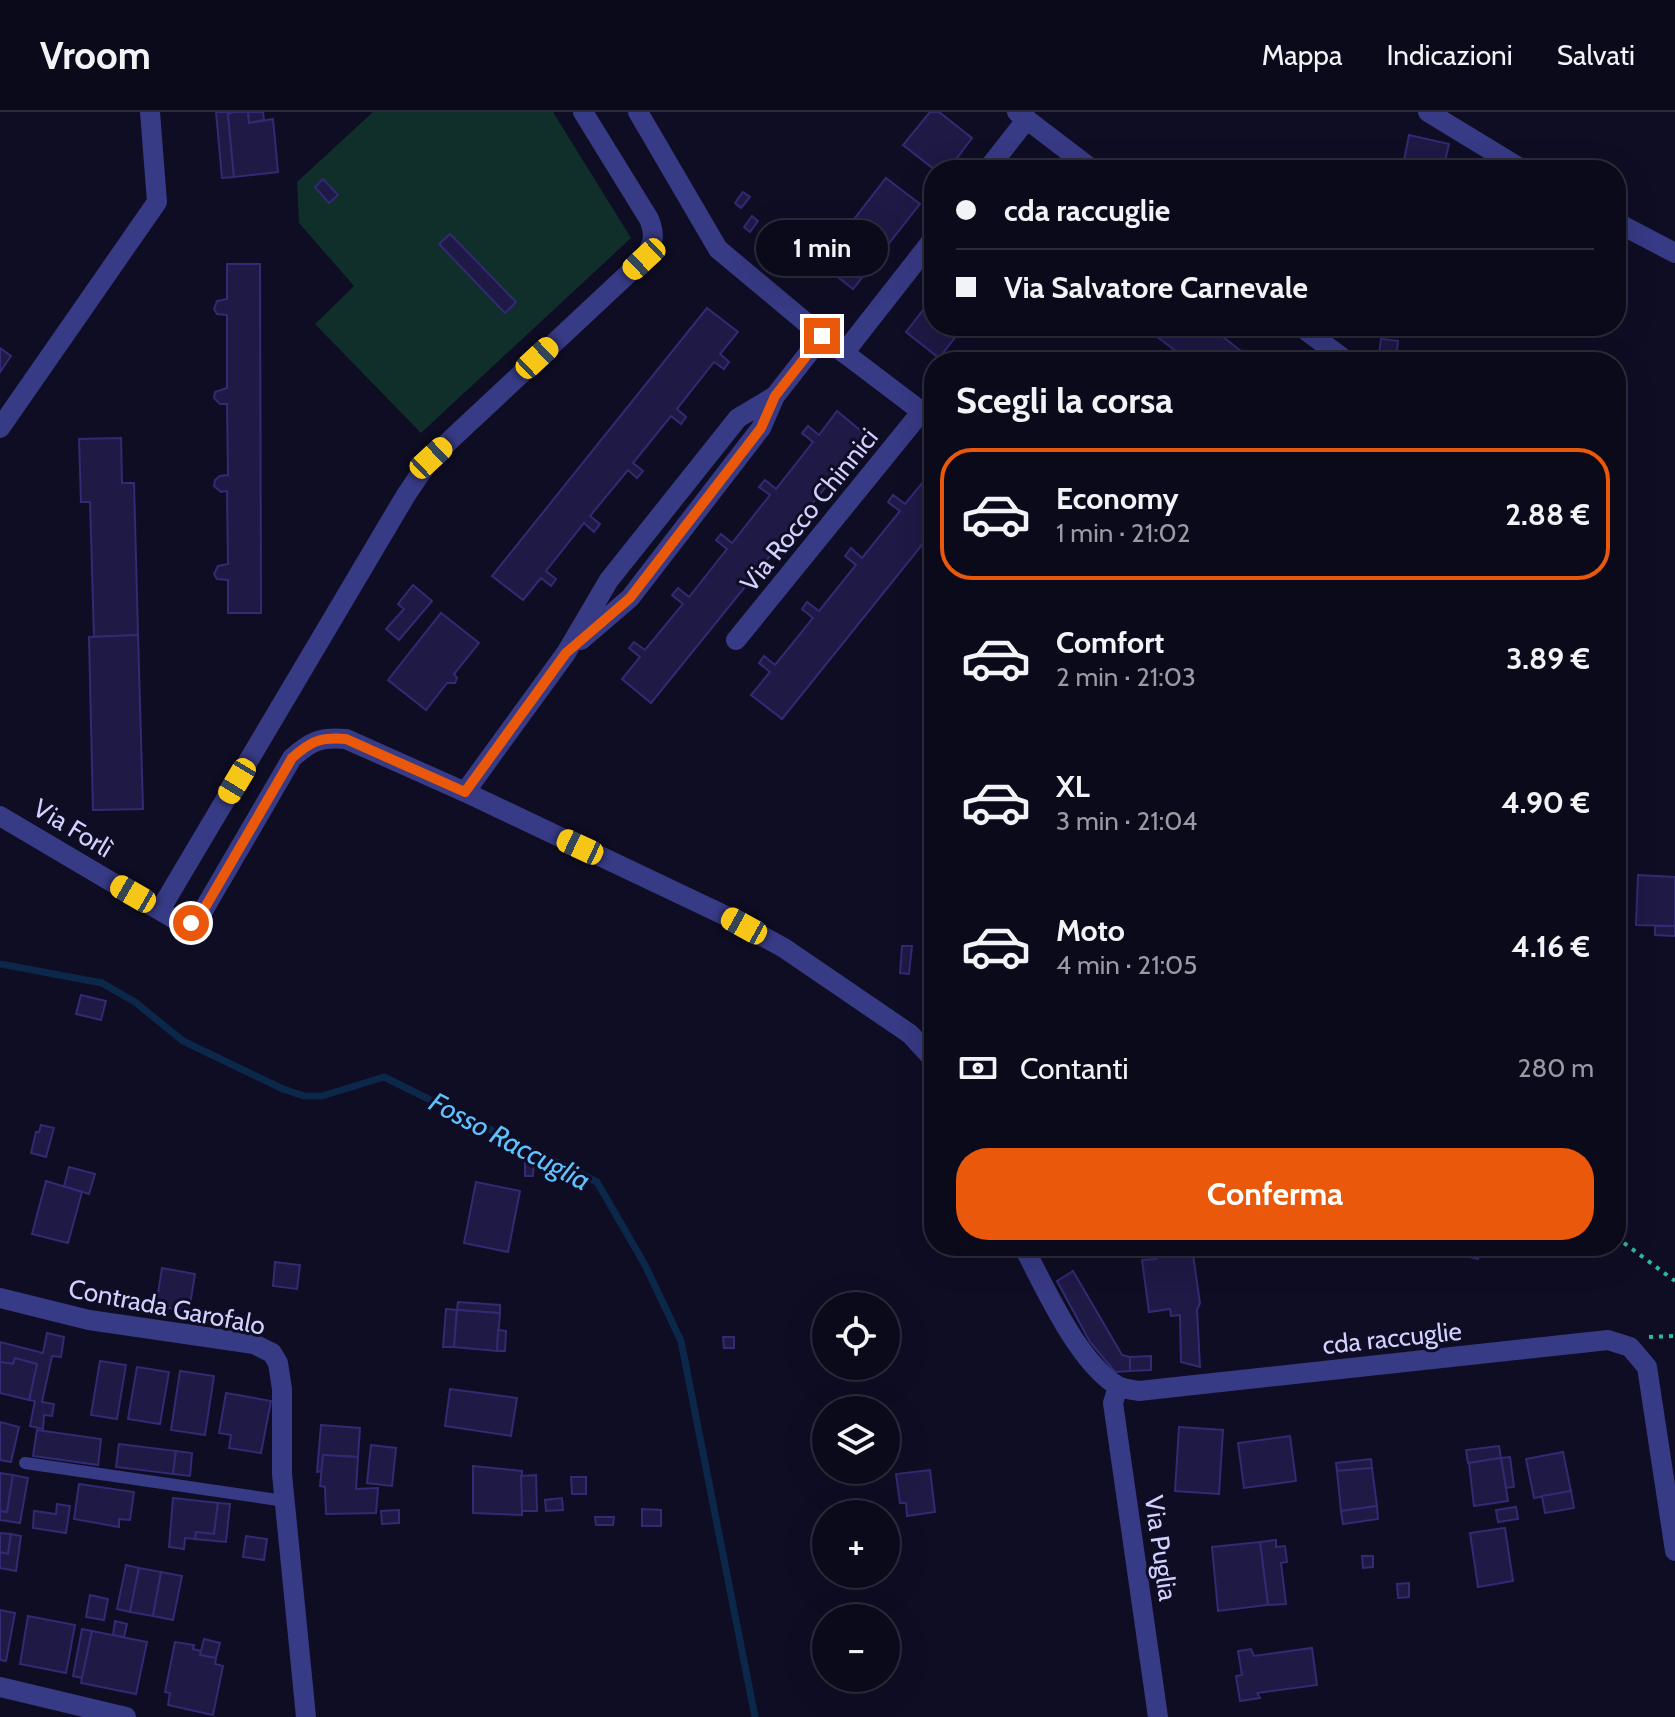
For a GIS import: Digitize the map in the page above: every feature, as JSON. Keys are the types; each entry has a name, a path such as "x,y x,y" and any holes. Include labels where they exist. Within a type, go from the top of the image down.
{"street":[{"path":"0,428 157,202 150,112"},
{"path":"583,112 649,219 654,231 653,245 644,259 431,458 406,495 160,910 181,923 191,923 200,916 292,758 309,743 328,738 346,739 724,915 784,948 910,1034 924,1049"},
{"path":"638,112 718,249 822,336 924,413"},
{"path":"1428,112 1507,160"},
{"path":"993,160 1022,116 1080,160"},
{"path":"1626,227 1675,253"},
{"path":"844,353 924,251"},
{"path":"465,792 566,653 630,598 761,428 775,396 822,336"},
{"path":"1313,336 1335,352"},
{"name":"Via Rocco Chinnici","path":"736,640 924,421"},
{"name":"Via Forlì","path":"0,816 160,910"},
{"path":"1028,1256 1072,1337 1118,1387"},
{"name":"Contrada Garofalo","path":"0,1298 89,1320 254,1344 272,1353 278,1363 282,1389 285,1501 306,1717"},
{"name":"cda raccuglie","path":"1118,1387 1139,1391 1193,1387 1608,1340 1630,1347 1647,1367 1675,1551"},
{"name":"Via Puglia","path":"1118,1387 1113,1403 1158,1717"},
{"path":"0,1687 126,1717"}],"lane":[{"path":"25,1463 285,1501"}],"path":[{"path":"1626,1244 1675,1281"}],"green space":[{"path":"373,112 553,112 631,238 421,433 315,324 354,286 299,223 297,182"}],"building":[{"path":"216,112 234,112 228,114 234,177 222,178"},
{"path":"248,112 249,123 273,119 278,172 234,177 228,114"},
{"path":"248,112 263,112 264,120 249,123"},
{"path":"930,112 939,112 972,138 956,160 924,161 903,145"},
{"path":"1409,135 1449,144 1445,160 1404,160"},
{"path":"886,178 920,204 853,289 820,263"},
{"path":"323,179 338,195 329,203 315,187"},
{"path":"743,192 750,197 741,208 735,203"},
{"path":"752,216 758,221 750,232 744,227"},
{"path":"450,234 516,302 505,313 439,244"},
{"path":"227,264 260,264 261,613 228,613 228,580 217,579 214,574 218,566 228,564 227,491 221,492 214,486 220,476 228,475 227,404 220,404 214,398 215,392 227,388 227,315 217,314 214,309 217,301 227,299"},
{"path":"707,308 738,332 720,354 729,362 724,369 714,362 677,409 686,417 681,424 671,416 633,463 643,471 637,478 628,470 590,516 600,524 594,532 584,523 546,571 556,579 551,586 541,578 523,600 492,576"},
{"path":"924,309 924,336 956,336 944,352 931,352 906,332"},
{"path":"1156,336 1222,336 1242,352 1177,352"},
{"path":"1381,339 1398,341 1397,352 1379,352"},
{"path":"0,348 11,356 0,372"},
{"path":"837,411 867,436 651,703 622,679 640,657 629,648 634,642 645,650 683,604 672,595 678,588 689,597 727,549 716,540 721,534 732,543 770,495 759,487 765,480 776,489 813,442 802,433 808,426 819,435"},
{"path":"121,438 122,483 134,483 138,635 94,637 90,502 81,502 79,439"},
{"path":"924,483 924,542 782,719 751,695 770,672 759,663 764,656 775,665 813,618 802,609 807,602 819,611 856,565 845,556 851,548 862,558 900,511 888,502 893,495 905,504"},
{"path":"413,585 432,601 399,640 386,629 404,609 398,604"},
{"path":"441,613 479,643 454,674 457,678 455,683 447,683 426,710 388,680"},
{"path":"138,635 143,809 93,810 89,637"},
{"path":"1638,875 1675,877 1675,926 1636,925"},
{"path":"1655,926 1675,926 1675,936 1655,935"},
{"path":"902,946 912,946 909,974 900,973"},
{"path":"81,995 106,1001 101,1020 76,1014"},
{"path":"41,1125 54,1128 46,1157 31,1153"},
{"path":"525,1162 534,1162 533,1176 525,1176"},
{"path":"69,1167 95,1174 89,1194 64,1186"},
{"path":"46,1181 82,1192 68,1243 32,1234"},
{"path":"476,1182 520,1191 508,1252 464,1243"},
{"path":"1156,1256 1193,1256 1200,1303 1197,1310 1200,1367 1181,1362 1180,1315 1171,1316 1170,1309 1149,1312 1142,1260 1156,1259"},
{"path":"275,1262 300,1265 297,1289 273,1286"},
{"path":"162,1268 195,1274 189,1311 156,1306"},
{"path":"1073,1271 1122,1355 1130,1357 1130,1371 1115,1372 1090,1342 1057,1281"},
{"path":"458,1302 500,1305 500,1313 457,1310"},
{"path":"446,1309 457,1310 454,1347 443,1347"},
{"path":"457,1310 500,1313 497,1351 454,1347"},
{"path":"498,1330 506,1331 505,1351 497,1351"},
{"path":"47,1333 64,1337 61,1357 52,1356 42,1402 54,1404 52,1416 44,1415 43,1429 30,1426 35,1401 29,1400 37,1364 15,1358 13,1364 0,1362 0,1342 43,1353"},
{"path":"723,1337 734,1337 734,1348 724,1348"},
{"path":"1151,1356 1151,1370 1130,1371 1130,1357"},
{"path":"15,1358 37,1364 29,1400 0,1393 0,1362 13,1364"},
{"path":"100,1361 126,1365 117,1419 91,1415"},
{"path":"137,1367 169,1372 160,1424 128,1419"},
{"path":"180,1371 214,1376 205,1435 171,1430"},
{"path":"450,1389 517,1398 511,1436 445,1426"},
{"path":"226,1393 271,1401 261,1453 229,1448 231,1435 219,1433"},
{"path":"0,1422 19,1427 11,1462 0,1460"},
{"path":"321,1425 360,1428 358,1457 323,1455 322,1471 317,1472"},
{"path":"1179,1427 1223,1430 1219,1494 1175,1491"},
{"path":"37,1430 101,1439 98,1465 33,1456"},
{"path":"1290,1436 1296,1481 1244,1488 1238,1443"},
{"path":"119,1444 176,1451 173,1474 116,1467"},
{"path":"371,1445 396,1448 392,1486 367,1483"},
{"path":"1499,1446 1501,1458 1468,1463 1466,1450"},
{"path":"176,1451 192,1453 190,1476 173,1474"},
{"path":"1563,1452 1571,1491 1534,1498 1526,1459"},
{"path":"323,1455 358,1457 356,1489 378,1488 376,1513 326,1514 325,1487 320,1486"},
{"path":"1510,1457 1514,1487 1506,1488 1501,1458"},
{"path":"1501,1458 1508,1501 1474,1506 1469,1463"},
{"path":"1371,1459 1372,1468 1337,1471 1336,1463"},
{"path":"473,1466 522,1471 522,1515 473,1513"},
{"path":"1372,1468 1377,1506 1341,1511 1337,1471"},
{"path":"930,1470 935,1512 907,1516 906,1503 900,1503 897,1484 900,1484 900,1474"},
{"path":"0,1473 13,1475 7,1512 0,1511"},
{"path":"13,1475 28,1478 20,1523 0,1520 0,1511 7,1512"},
{"path":"536,1475 537,1511 522,1511 521,1476"},
{"path":"571,1477 586,1477 586,1494 572,1494"},
{"path":"79,1484 134,1492 130,1520 119,1519 119,1527 74,1519"},
{"path":"1571,1491 1574,1508 1545,1513 1542,1496"},
{"path":"173,1498 218,1503 214,1534 196,1532 195,1539 185,1538 184,1549 169,1547"},
{"path":"562,1498 563,1510 546,1511 545,1500"},
{"path":"218,1503 230,1504 226,1542 195,1539 196,1532 214,1534"},
{"path":"57,1504 70,1506 66,1533 33,1528 34,1511 56,1514"},
{"path":"1377,1506 1378,1519 1343,1524 1341,1511"},
{"path":"1516,1507 1518,1519 1498,1522 1496,1510"},
{"path":"642,1509 661,1510 661,1526 642,1526"},
{"path":"399,1510 399,1523 382,1524 381,1511"},
{"path":"595,1517 614,1517 613,1525 596,1525"},
{"path":"1505,1528 1513,1581 1478,1587 1470,1533"},
{"path":"0,1533 11,1534 8,1554 0,1552"},
{"path":"11,1534 21,1536 16,1571 0,1568 0,1552 8,1554"},
{"path":"246,1536 267,1539 264,1560 243,1557"},
{"path":"1276,1540 1276,1547 1285,1546 1287,1562 1281,1563 1286,1604 1268,1605 1260,1542"},
{"path":"1260,1542 1268,1605 1218,1611 1212,1547"},
{"path":"1362,1556 1373,1556 1373,1567 1363,1568"},
{"path":"126,1565 139,1568 130,1612 117,1609"},
{"path":"139,1568 161,1572 153,1616 130,1612"},
{"path":"161,1572 182,1576 173,1620 153,1616"},
{"path":"1409,1583 1409,1597 1398,1598 1397,1584"},
{"path":"90,1595 108,1599 104,1620 86,1617"},
{"path":"0,1610 15,1613 6,1661 0,1660"},
{"path":"28,1616 75,1625 66,1673 20,1664"},
{"path":"115,1621 127,1624 124,1637 113,1635"},
{"path":"82,1629 92,1631 82,1678 73,1676"},
{"path":"92,1631 147,1642 136,1694 81,1683"},
{"path":"204,1639 220,1643 216,1658 200,1655"},
{"path":"175,1642 194,1645 193,1649 201,1651 200,1655 216,1658 215,1664 223,1666 213,1715 168,1705 170,1693 165,1692"},
{"path":"1312,1648 1317,1685 1257,1693 1260,1698 1240,1701 1236,1676 1242,1675 1238,1651 1251,1649 1254,1656"}],"waterway":[{"name":"Fosso Raccuglia","path":"0,964 102,983 135,1002 183,1041 304,1096 322,1096 384,1077 597,1182 645,1265 681,1341 755,1717"}],"route":[{"path":"191,923 200,916 292,758 309,743 328,738 346,739 465,792 566,653 630,598 761,428 775,396 822,336"}]}
